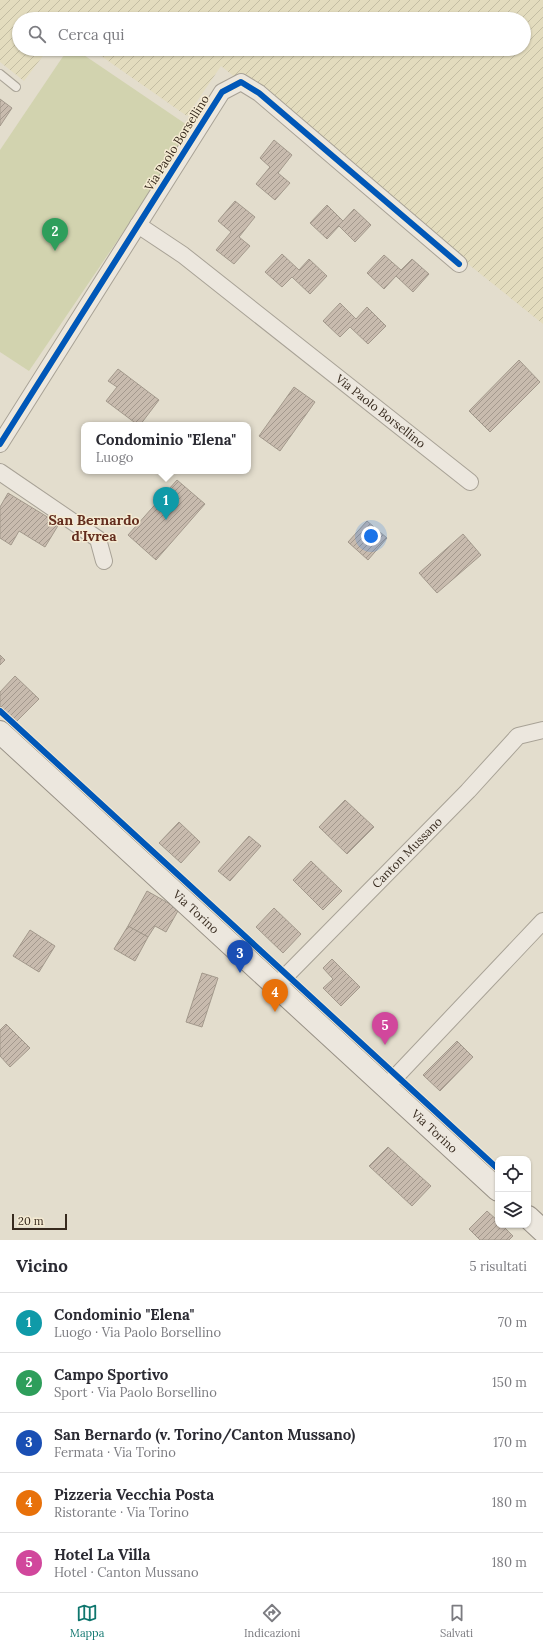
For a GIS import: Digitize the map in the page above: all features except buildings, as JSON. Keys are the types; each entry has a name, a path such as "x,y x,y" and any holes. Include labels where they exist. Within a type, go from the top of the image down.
{"street":[{"name":"Via Paolo Borsellino","path":"0,444 222,92 241,82 259,93 459,264"},
{"name":"Via Paolo Borsellino","path":"138,225 183,255 470,482"},
{"path":"0,472 98,538 104,561"},
{"name":"Canton Mussano","path":"276,986 468,791 518,736 543,730"},
{"name":"Via Torino","path":"0,732 495,1187"},
{"path":"386,1087 543,921"},
{"path":"531,1220 543,1231"}],"lane":[{"path":"0,74 16,86"}],"shaded area":[{"path":"0,0 543,0 543,324 221,66 187,116 101,56 531,56 531,12 12,12 12,56 43,56 24,81 0,62"}],"green space":[{"path":"63,56 85,56 193,129 29,371 0,352 0,150"}],"cycle path":[{"path":"0,444 222,92 241,82 259,93 459,264"},
{"path":"0,711 495,1166"}],"place":[{"name":"Campo Sportivo","path":"55,251"},
{"name":"Condominio \"Elena\"","path":"166,520"},
{"name":"San Bernardo (v. Torino/Canton Mussano)","path":"240,973"},
{"name":"Pizzeria Vecchia Posta","path":"275,1012"},
{"name":"Hotel La Villa","path":"385,1045"}],"district":[{"name":"San Bernardo d'Ivrea","path":"94,528"}]}
